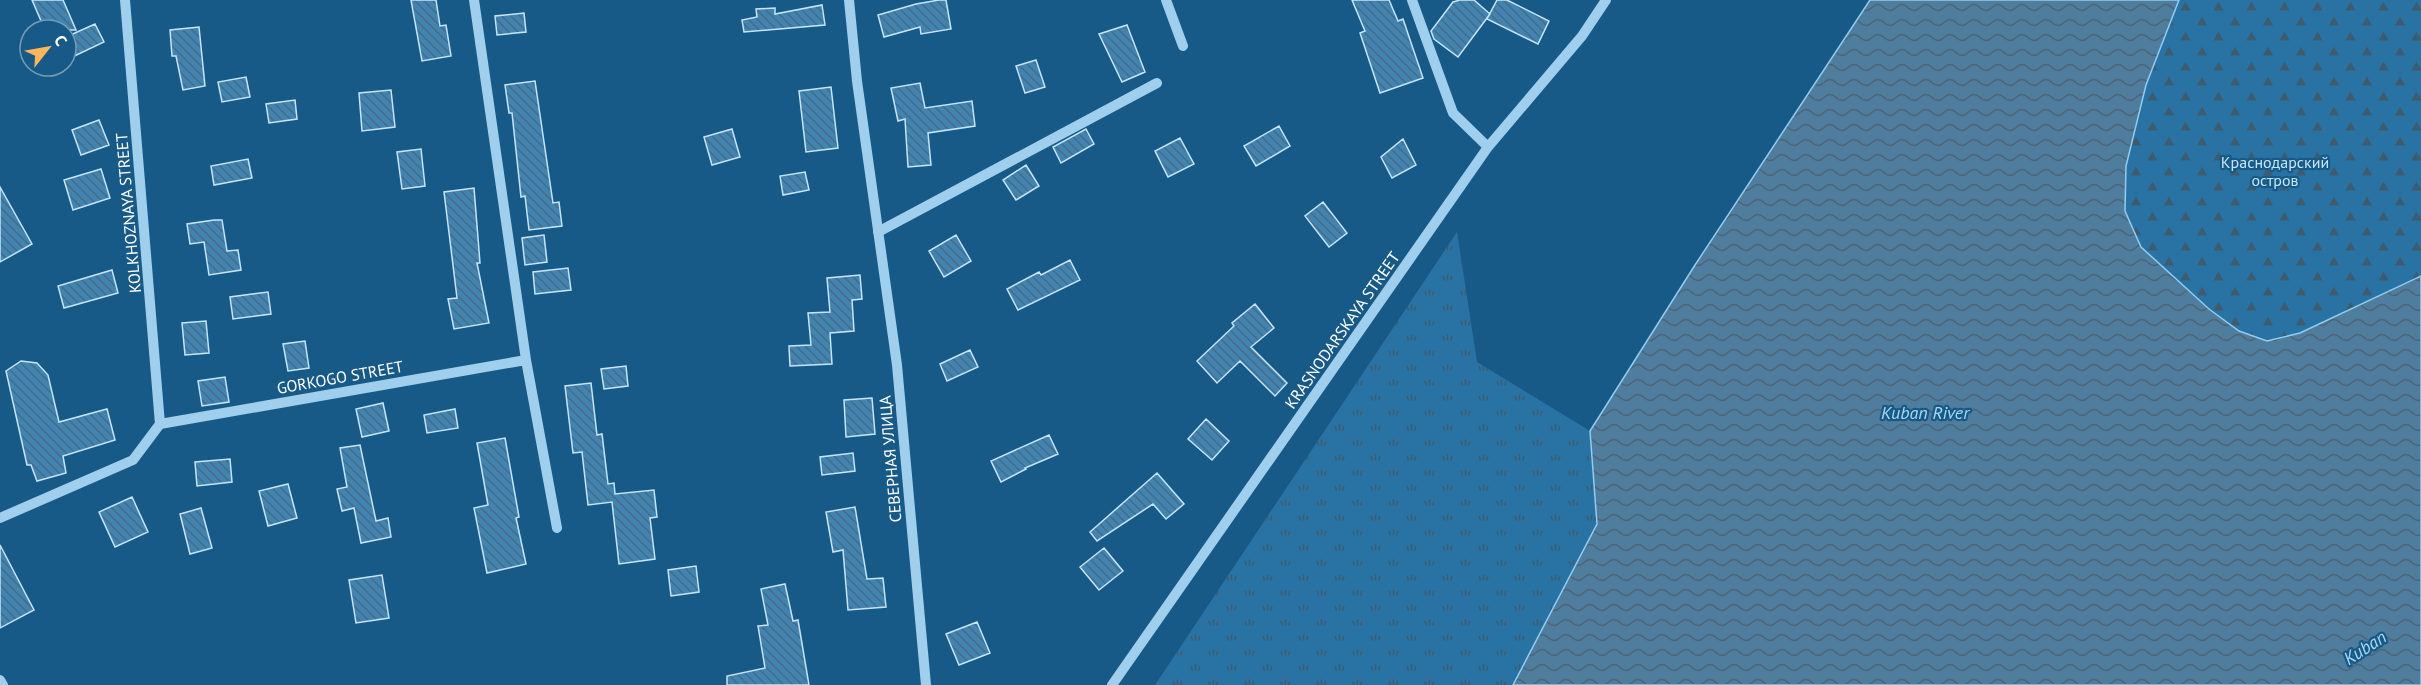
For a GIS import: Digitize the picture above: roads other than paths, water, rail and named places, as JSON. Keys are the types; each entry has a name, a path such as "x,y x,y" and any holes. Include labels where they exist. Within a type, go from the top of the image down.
{"street":[{"name":"KOLKHOZNAYA STREET","path":"125,0 160,424"},
{"path":"474,0 526,360 557,528"},
{"name":"СЕВЕРНАЯ УЛИЦА","path":"849,0 857,81 897,365 926,685"},
{"path":"1166,0 1182,46"},
{"path":"1412,0 1453,113 1488,147"},
{"name":"KRASNODARSKAYA STREET","path":"1112,685 1488,147 1582,36 1606,0"},
{"path":"878,232 1158,83"},
{"name":"GORKOGO STREET","path":"160,424 526,360"},
{"path":"0,518 134,460 160,424"},
{"path":"0,680 3,685"}],"water":[{"name":"Kuban River","path":"1870,0 2179,0 2146,85 2126,166 2125,211 2141,247 2209,309 2239,331 2267,341 2300,333 2421,276 2421,685 1513,685 1597,524 1590,431 1695,265"}],"park label":[{"name":"Краснодарский остров","path":"2275,171"}],"water label":[{"name":"Kuban","path":"2365,648"}]}
